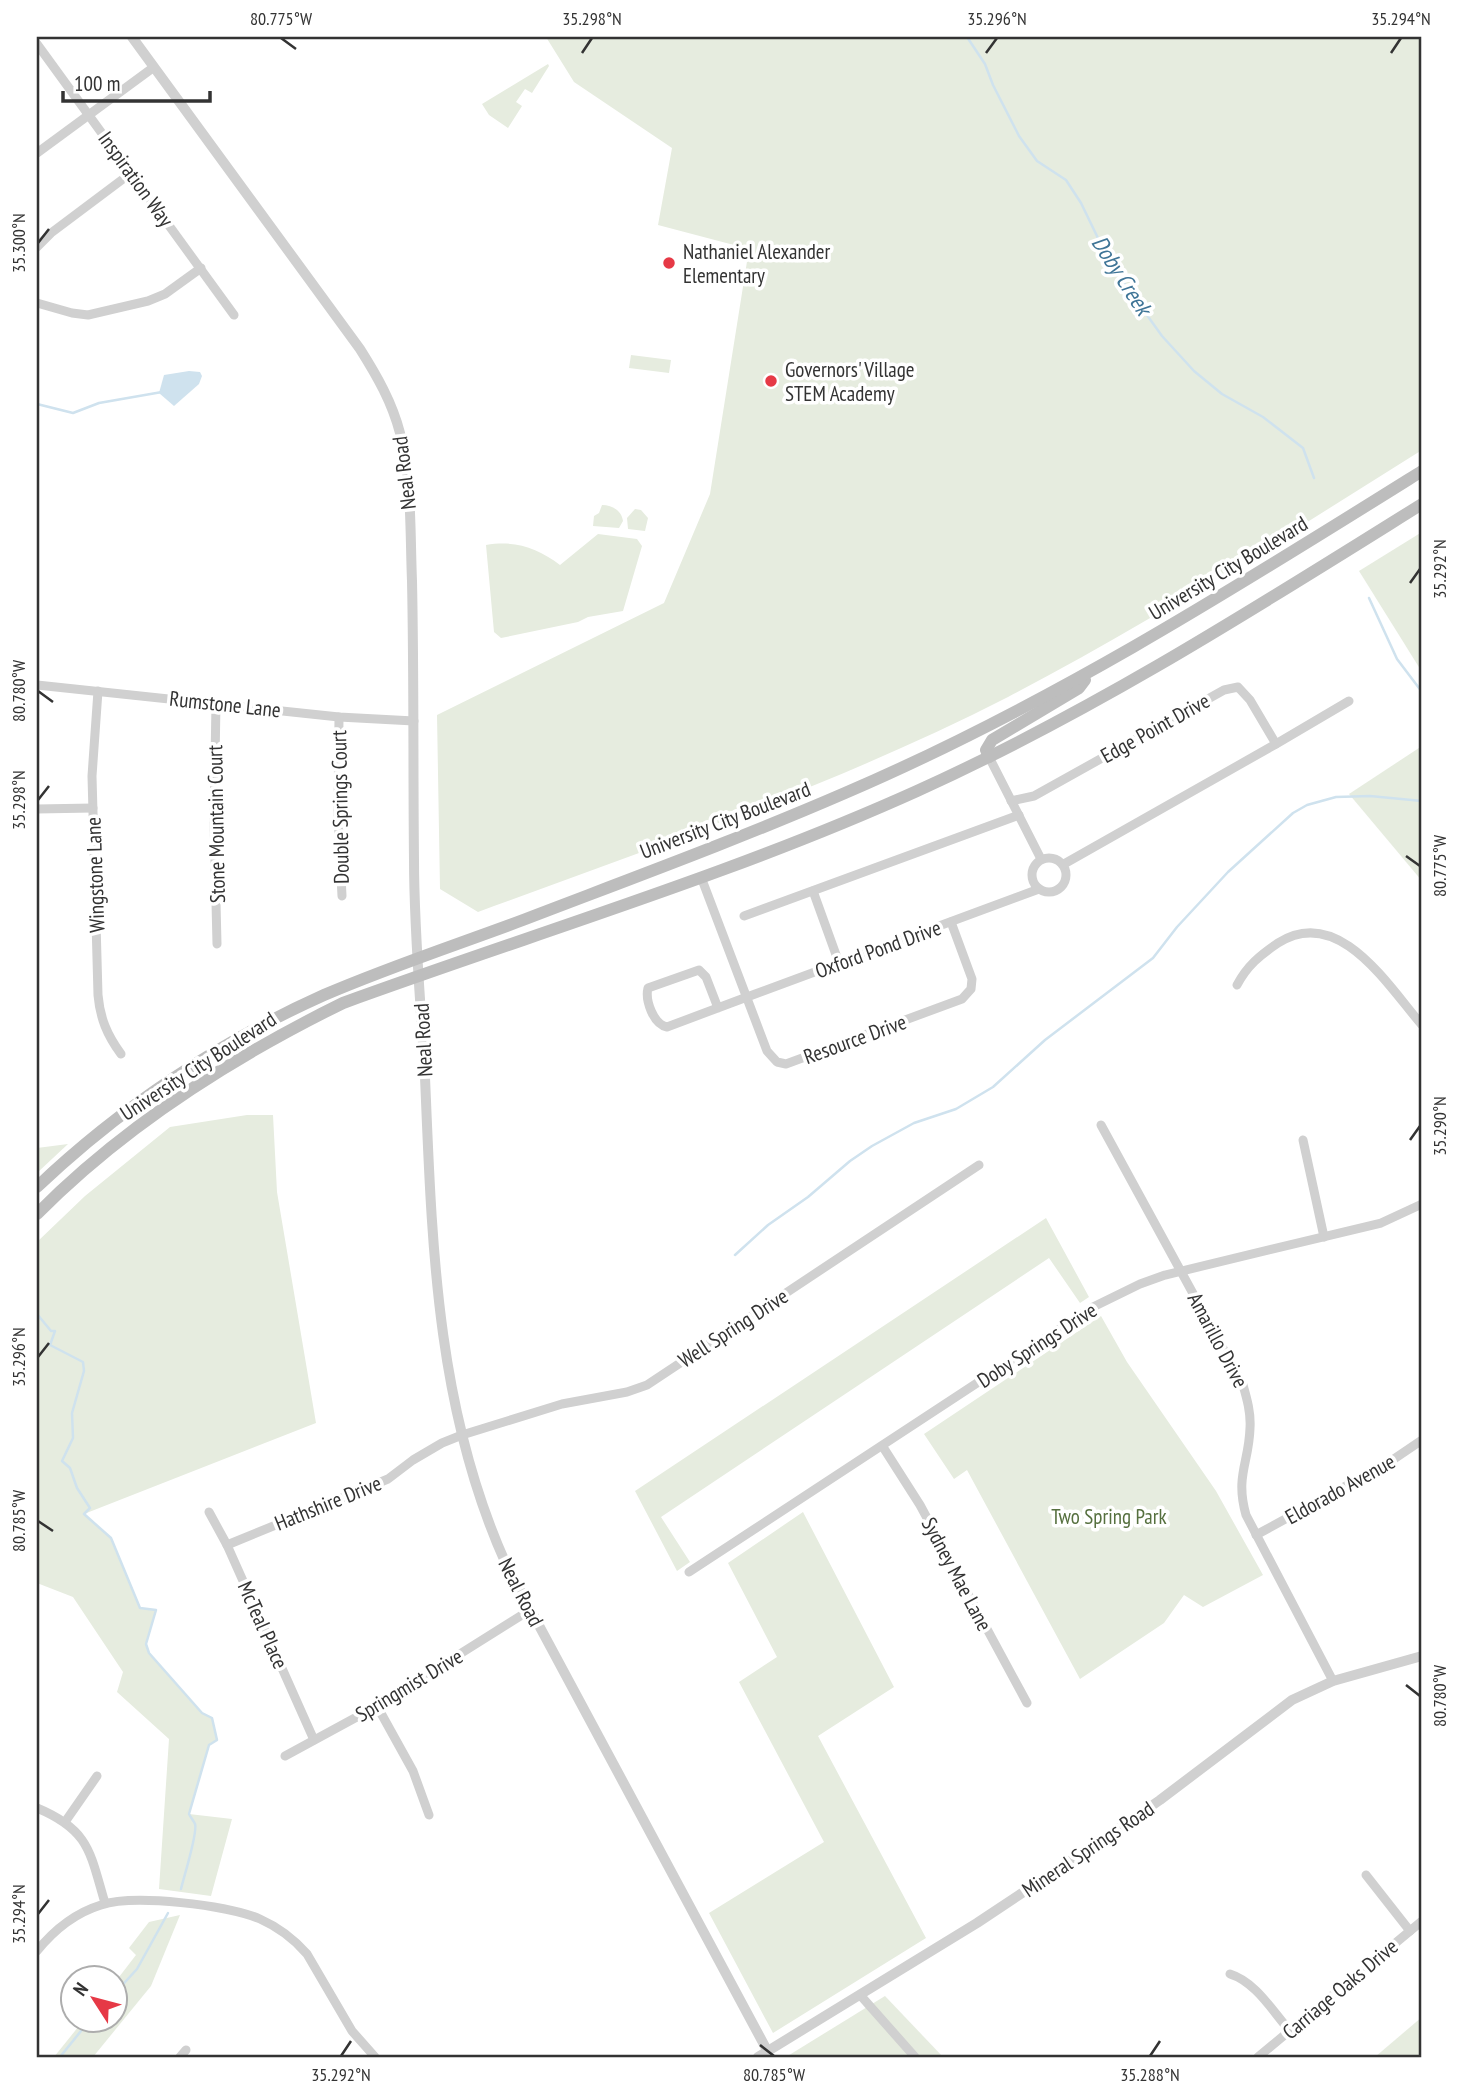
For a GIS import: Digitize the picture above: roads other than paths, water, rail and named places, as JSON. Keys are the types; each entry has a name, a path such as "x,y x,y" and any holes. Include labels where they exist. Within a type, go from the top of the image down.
{"main road":[{"name":"University City Boulevard","path":"37,1187 145,1098 226,1046 323,996 799,813 914,762 1089,674 1422,471"},
{"name":"University City Boulevard","path":"37,1214 111,1147 222,1068 260,1045 343,1003 701,877 856,817 989,757 1118,689 1422,504"},
{"path":"989,757 986,750 989,742 1079,688 1089,674"}],"street":[{"name":"Neal Road","path":"131,37 359,349 381,383 393,411 403,447 408,494 418,958 439,1319 448,1377 473,1479 506,1564 766,2055"},
{"name":"Inspiration Way","path":"37,44 234,315"},
{"path":"37,153 153,67"},
{"path":"37,247 51,233 131,173"},
{"path":"37,303 88,315 148,301 165,294 201,268"},
{"name":"Rumstone Lane","path":"37,685 339,717 414,721"},
{"name":"Edge Point Drive","path":"1011,801 1034,796 1224,690 1238,687 1250,700 1276,744"},
{"name":"Wingstone Lane","path":"98,691 93,751 93,808 100,1012 106,1032 121,1054"},
{"path":"1039,889 1032,879 1032,870 1041,859 1054,858 1064,864 1349,701"},
{"name":"Stone Mountain Court","path":"216,703 214,820 217,944"},
{"name":"Double Springs Court","path":"339,717 338,814 342,896"},
{"path":"989,757 1041,859"},
{"path":"37,809 93,808"},
{"path":"744,916 1019,814"},
{"name":"Oxford Pond Drive","path":"718,1008 706,977 699,970 648,988 647,995 657,1022 667,1027 1039,889 1053,892 1063,886 1067,875 1064,864"},
{"name":"Resource Drive","path":"701,877 767,1051 777,1062 786,1064 962,999 971,989 972,979 951,922"},
{"path":"813,891 839,963"},
{"path":"1237,985 1252,962 1282,941 1298,934 1326,935 1351,946 1422,1025"},
{"name":"Amarillo Drive","path":"1101,1125 1243,1385 1248,1401 1250,1435 1240,1487 1245,1515 1333,1681"},
{"path":"1303,1140 1324,1237"},
{"name":"Well Spring Drive","path":"462,1435 562,1404 626,1392 647,1385 979,1165"},
{"name":"Doby Springs Drive","path":"690,1572 1093,1307 1140,1284 1181,1271 1381,1223 1422,1204"},
{"name":"Hathshire Drive","path":"227,1545 388,1479 442,1443 462,1435"},
{"name":"Eldorado Avenue","path":"1256,1535 1388,1463 1422,1440"},
{"name":"Sydney Mae Lane","path":"883,1447 920,1505 1027,1703"},
{"name":"McTeal Place","path":"209,1512 227,1545 314,1740"},
{"name":"Springmist Drive","path":"285,1756 377,1706 530,1610"},
{"name":"Mineral Springs Road","path":"766,2055 1102,1840 1163,1798 1280,1708 1333,1681 1422,1656"},
{"path":"377,1706 413,1771 429,1815"},
{"path":"65,1822 97,1776"},
{"path":"37,1808 65,1822 81,1837 87,1846 105,1903"},
{"path":"1366,1875 1410,1931"},
{"path":"37,1951 68,1922 105,1903 120,1900 156,1900 242,1913 285,1933 307,1954 352,2032 375,2057"},
{"name":"Carriage Oaks Drive","path":"1258,2057 1422,1921"},
{"path":"1230,1974 1254,1989 1290,2031"},
{"path":"860,1996 915,2057"}],"water":[{"path":"200,372 202,376 199,384 174,406 159,393 164,375"}],"waterway":[{"name":"Doby Creek","path":"967,37 985,64 1019,136 1037,161 1066,180 1081,203 1111,265 1162,336 1194,371 1222,394 1263,417 1303,448 1314,478"},
{"path":"37,404 73,413 99,403 162,392"},
{"name":"Doby Creek","path":"1369,598 1397,659 1422,692"},
{"path":"735,1255 768,1225 872,1146 914,1123 956,1109 993,1087 1045,1040 1153,958 1177,927 1228,872 1293,813 1307,805 1336,797 1370,796 1422,801"},
{"path":"37,1314 51,1331 55,1331 50,1345 83,1362 84,1371 72,1413 73,1438 62,1461 70,1468 77,1488 90,1508 84,1514 111,1538 140,1608 156,1610 146,1644 149,1653 202,1713 212,1718 217,1740 209,1745 189,1814 195,1823 195,1829 181,1889"},
{"path":"130,1977 168,1913"},
{"path":"60,2057 78,2035"}],"place":[{"name":"Nathaniel Alexander Elementary","path":"669,263"},
{"name":"Governors' Village STEM Academy","path":"771,381"}],"park label":[{"name":"Two Spring Park","path":"1109,1516"}]}
